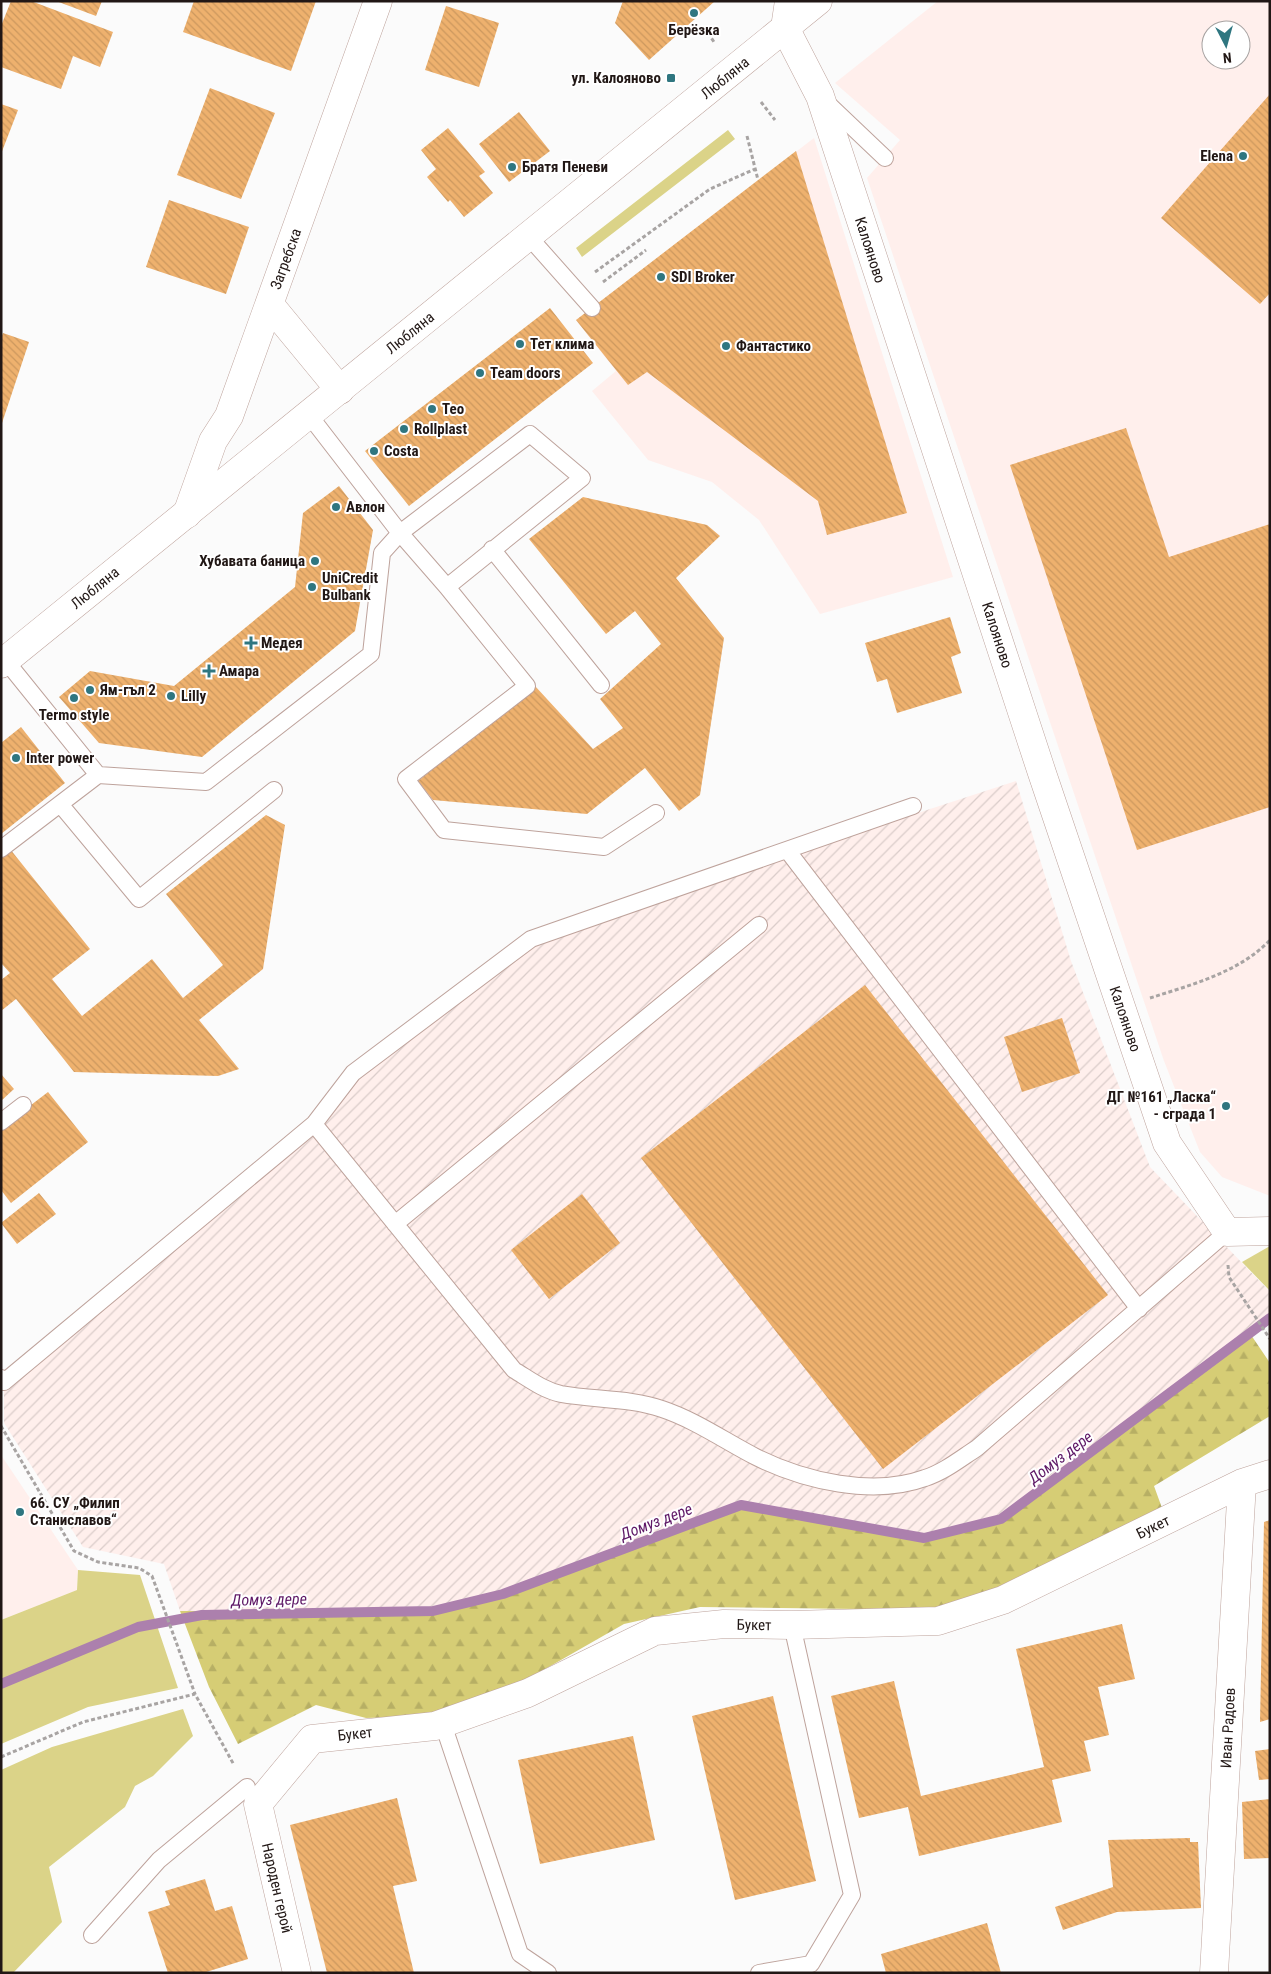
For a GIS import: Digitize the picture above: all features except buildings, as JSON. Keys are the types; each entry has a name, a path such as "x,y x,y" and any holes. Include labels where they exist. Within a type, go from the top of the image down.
{"street":[{"name":"Загребска","path":"187,514 213,441 229,416 378,1"},
{"path":"785,28 789,1"},
{"name":"Любляна","path":"4,662 818,1"},
{"name":"Калояново","path":"785,28 820,96 1167,1143 1227,1232"},
{"path":"270,305 340,390"},
{"path":"1227,1232 1270,1230"},
{"name":"Букет","path":"252,1796 312,1739 443,1724 528,1693 655,1631 724,1624 792,1625 938,1621 1003,1600 1242,1483 1270,1474"},
{"name":"Иван Радоев","path":"1214,1973 1242,1483"},
{"name":"Народен герой","path":"252,1796 297,1973"}],"lane":[{"path":"820,96 885,158"},
{"path":"529,237 592,308"},
{"path":"309,415 400,534 447,587 527,686 406,780 444,830 604,847 656,813"},
{"path":"1,849 98,775 206,782 371,654 382,553 400,534 530,434 582,478 447,587"},
{"path":"492,550 601,685"},
{"path":"4,662 98,775"},
{"path":"60,804 139,899 274,790"},
{"path":"3,1380 314,1124 353,1073 531,939 913,806"},
{"path":"788,850 1139,1309"},
{"path":"395,1224 759,925"},
{"path":"1,1122 23,1105"},
{"path":"314,1124 514,1370 535,1384 560,1394 660,1408 681,1416 785,1471 869,1487 892,1486 925,1478 947,1468 977,1448 1227,1232"},
{"path":"759,1973 811,1964 852,1895 792,1625"},
{"path":"443,1724 520,1954 548,1973"},
{"path":"92,1935 159,1860 252,1796"}],"path":[{"path":"708,33 714,42"},
{"path":"761,102 775,120"},
{"path":"747,136 758,180"},
{"path":"592,274 710,189 755,169"},
{"path":"600,284 646,250"},
{"path":"1122,1009 1206,980 1259,952 1270,940"},
{"path":"1227,1232 1229,1278 1270,1339"},
{"path":"1,1426 74,1551 98,1562 138,1568 152,1576 195,1694 252,1796"},
{"path":"1,1757 83,1722 195,1694"}],"shaded area":[{"path":"938,1 1270,1 1270,1196 1222,1177 1200,1152 1164,1061 867,178 900,140 835,83"},
{"path":"728,130 735,139 582,257 576,248"},
{"name":"Фантастико","path":"814,138 953,577 820,614 759,520 712,482 648,460 592,391 616,371 576,320"},
{"path":"1016,781 1071,961 1150,1167 1270,1292 1270,1318 1001,1519 924,1538 741,1505 503,1594 433,1611 180,1611 164,1564 83,1547 4,1423 4,1382 314,1124 353,1073 531,939"},
{"path":"1270,1246 1270,1291 1242,1262"},
{"name":"66. СУ „Филип Станиславов“","path":"1,1455 78,1570 77,1590 1,1620"},
{"path":"78,1570 140,1575 178,1688 88,1707 1,1744 1,1620 77,1590"},
{"path":"183,1709 193,1736 153,1776 135,1786 125,1807 49,1867 62,1922 13,1973 1,1973 1,1770 52,1747"}],"green space":[{"path":"1249,1332 1270,1363 1270,1416 1154,1486 1162,1508 991,1594 935,1610 700,1607 624,1624 526,1680 430,1716 366,1718 316,1705 238,1744 209,1687 180,1611 433,1611 503,1594 741,1505 924,1538 1001,1519"}],"waterway":[{"name":"Домуз дере","path":"1,1684 138,1627 202,1615 433,1611 503,1594 741,1505 924,1538 1001,1519 1270,1318"}],"place":[{"name":"Берёзка","path":"694,13"},
{"name":"ул. Калояново","path":"671,78"},
{"name":"Elena","path":"1243,156"},
{"name":"Братя Пеневи","path":"512,167"},
{"name":"SDI Broker","path":"661,277"},
{"name":"Тет клима","path":"520,344"},
{"name":"Фантастико","path":"726,346"},
{"name":"Team doors","path":"480,373"},
{"name":"Тео","path":"432,409"},
{"name":"Rollplast","path":"404,429"},
{"name":"Costa","path":"374,451"},
{"name":"Авлон","path":"336,507"},
{"name":"Хубавата баница","path":"315,561"},
{"name":"UniCredit Bulbank","path":"312,587"},
{"name":"Медея","path":"251,643"},
{"name":"Амара","path":"209,671"},
{"name":"Ям-гъл 2","path":"90,690"},
{"name":"Lilly","path":"171,696"},
{"name":"Termo style","path":"74,698"},
{"name":"Inter power","path":"16,758"},
{"name":"ДГ №161 „Ласка“ - сграда 1","path":"1226,1106"},
{"name":"66. СУ „Филип Станиславов“","path":"20,1512"}]}
